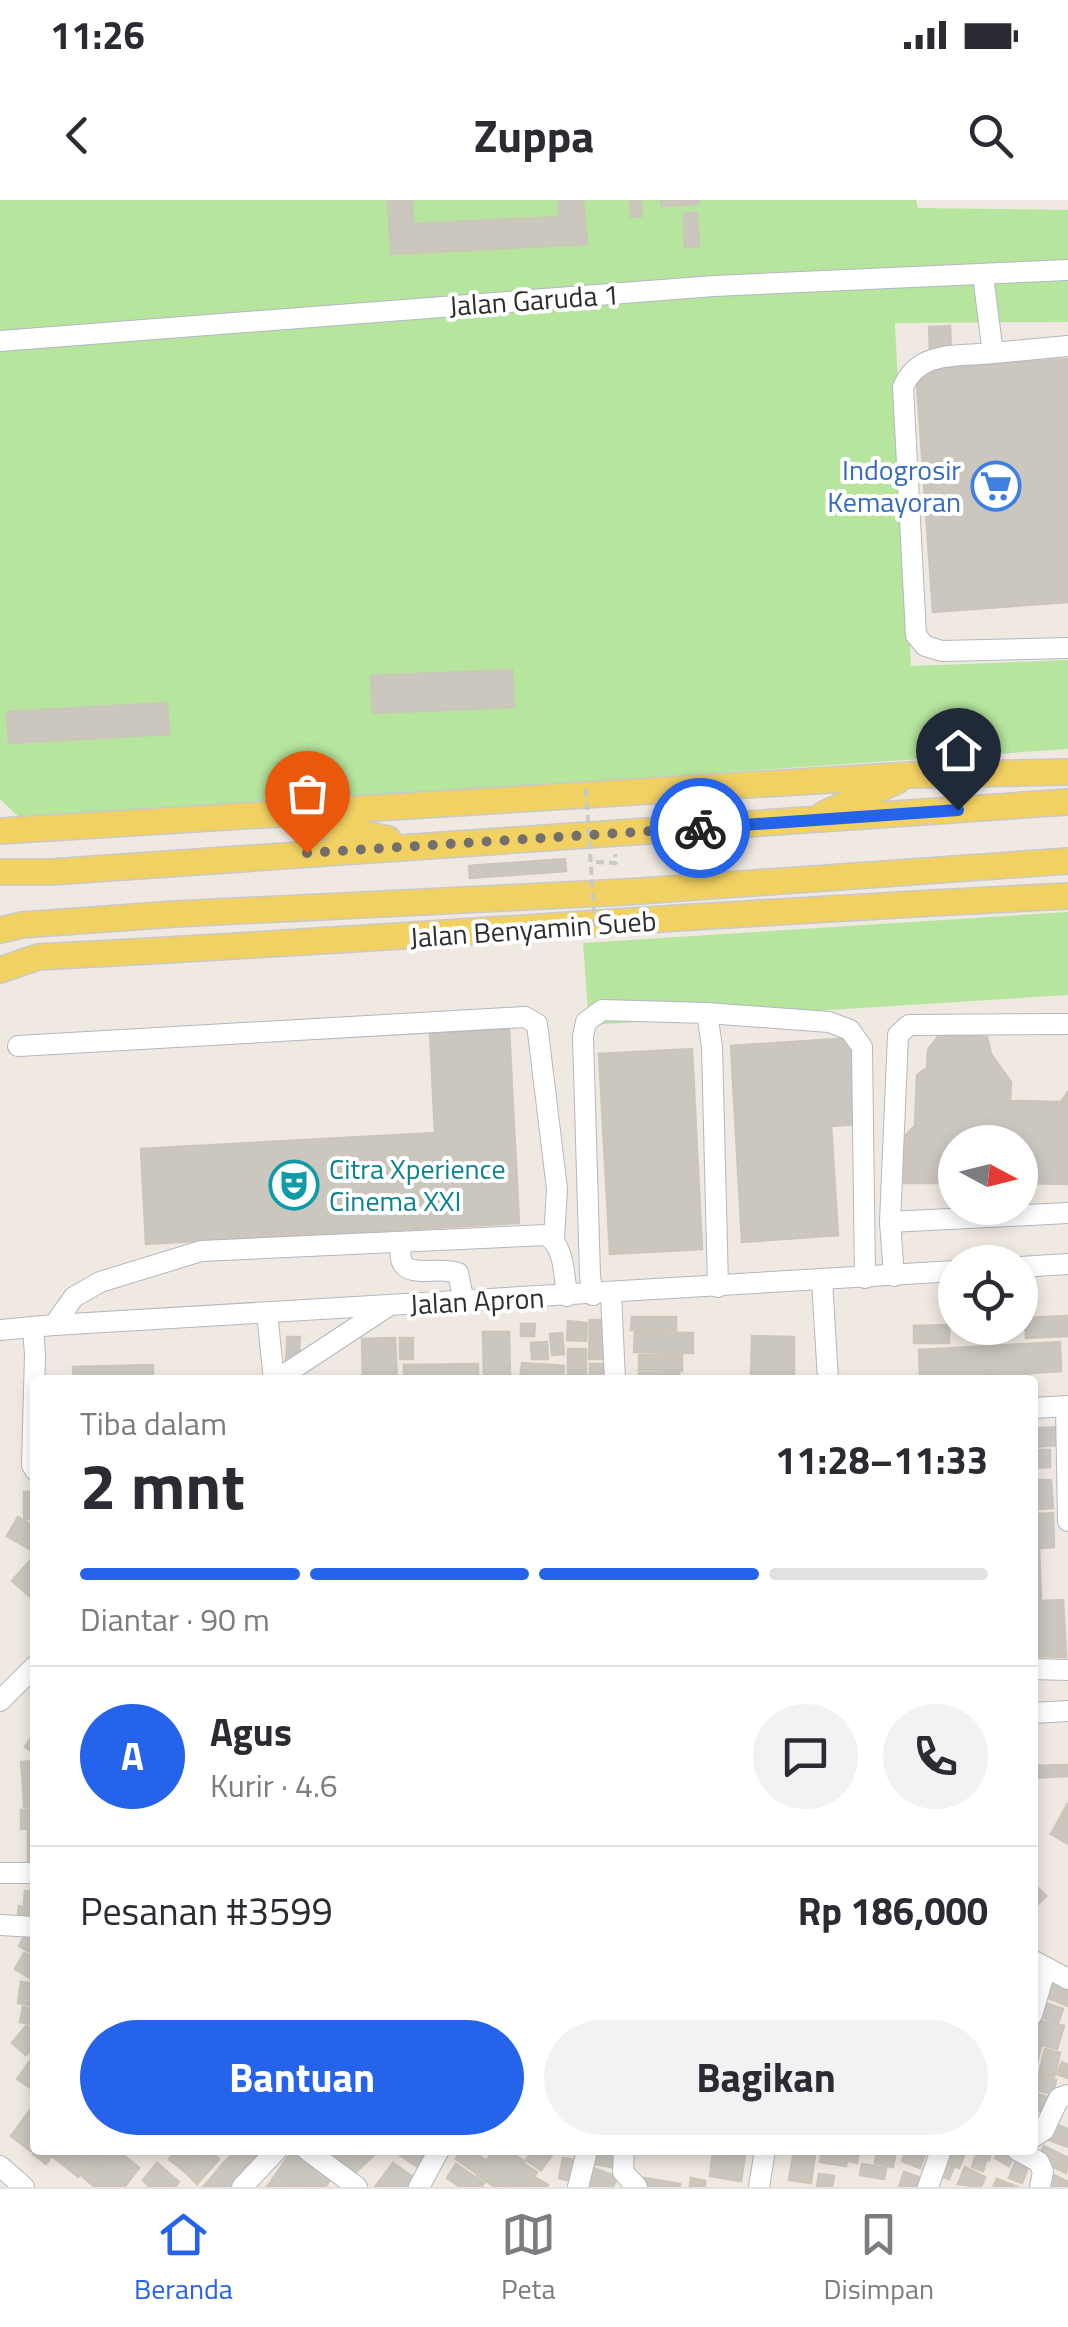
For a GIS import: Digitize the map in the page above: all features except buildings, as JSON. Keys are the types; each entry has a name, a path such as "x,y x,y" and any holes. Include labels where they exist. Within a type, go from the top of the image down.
{"main road":[{"path":"2,829 910,775 1068,772"},
{"path":"811,820 910,775"},
{"path":"0,872 51,872 1068,802"},
{"path":"271,815 417,845"},
{"name":"Jalan Benyamin Sueb","path":"0,930 175,914 626,892 1068,861"},
{"path":"595,927 626,892"},
{"name":"Jalan Benyamin Sueb","path":"0,970 38,957 1068,896"},
{"path":"175,914 313,943"}],"street":[{"name":"Jalan Garuda 1","path":"0,341 714,286 1068,270"},
{"path":"983,276 994,353"},
{"path":"1068,346 926,360 910,370 903,387 916,635 926,646 942,651 1068,648"},
{"path":"614,1375 602,1294 590,1276 583,1036 586,1022 602,1010 707,1012 828,1022 850,1030 862,1048 865,1278"},
{"path":"707,1012 712,1047 718,1287"},
{"path":"18,1046 524,1018 537,1024 556,1189 554,1239 567,1296"},
{"path":"894,1276 890,1222 898,1035 909,1026 1068,1024"},
{"path":"890,1222 1068,1213"},
{"path":"35,1375 44,1326 74,1297 100,1282 201,1251 546,1234 554,1239"},
{"path":"402,1243 402,1263 415,1272 452,1270 458,1274 464,1302"},
{"path":"1038,1266 1068,1264"},
{"name":"Jalan Apron","path":"0,1330 938,1273"},
{"path":"822,1280 828,1375"},
{"path":"283,1375 389,1306"},
{"path":"266,1313 274,1375"},
{"path":"1038,1408 1067,1406 1068,1521"},
{"path":"1038,1669 1068,1670"},
{"path":"0,1701 30,1671"},
{"path":"1038,1713 1068,1711"},
{"path":"0,1874 30,1873"},
{"path":"0,1925 30,1927"},
{"path":"1039,1964 1068,1979"},
{"path":"1038,2134 1044,2130 1059,2098 1068,2095"},
{"path":"242,2187 271,2155"},
{"path":"314,2155 358,2187"},
{"path":"420,2187 436,2155"},
{"path":"578,2187 586,2155"},
{"path":"624,2155 624,2172 637,2187"},
{"path":"759,2187 764,2155"},
{"path":"928,2187 939,2155"},
{"path":"1029,2155 1036,2158 1042,2180"},
{"path":"0,2166 24,2187"}],"path":[{"path":"586,789 595,927"}],"green space":[{"path":"0,200 916,200 918,208 1068,210 1068,322 895,323 911,666 1068,660 1068,749 22,820 0,799"},
{"path":"1068,912 1068,995 589,1025 583,943"}],"way so far":[{"path":"307,853 700,828"}],"place":[{"name":"Indogrosir Kemayoran","path":"996,486"},
{"name":"Citra Xperience Cinema XXI","path":"294,1185"}],"route":[{"path":"700,828 958,810"}]}
